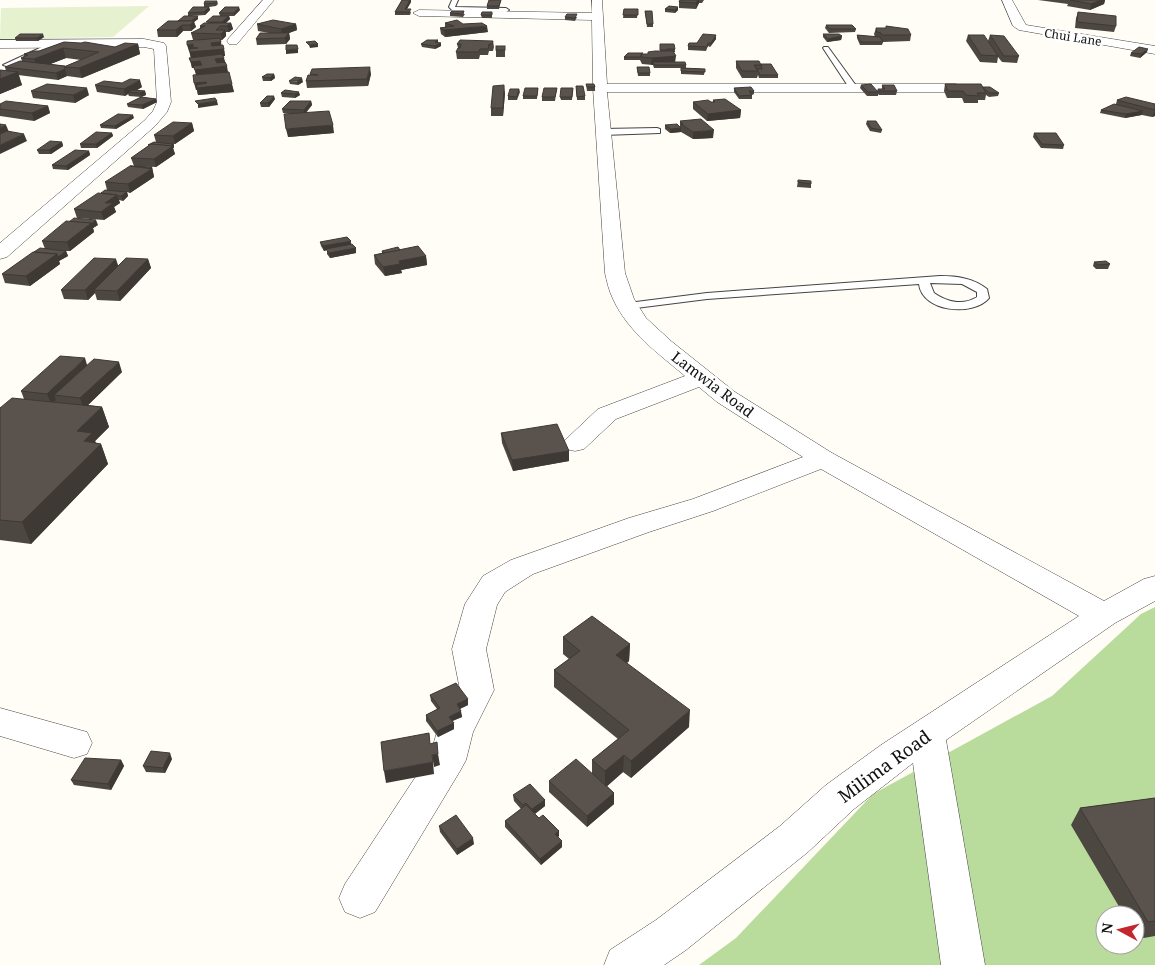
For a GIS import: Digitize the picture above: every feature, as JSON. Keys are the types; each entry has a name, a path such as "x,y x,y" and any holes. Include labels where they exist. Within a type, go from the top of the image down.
{"street":[{"path":"233,41 269,0"},
{"name":"Chui Lane","path":"1007,0 1020,26 1023,28 1155,50"},
{"path":"419,13 597,9"},
{"name":"Lamwia Road","path":"597,9 600,88 615,273 623,299 638,322 726,398 823,459 1104,615"},
{"path":"0,44 158,44 160,46 164,105 161,112 150,122 0,253"},
{"path":"600,88 956,88"},
{"path":"575,443 607,414 702,378"},
{"path":"360,898 447,760 455,732 477,690 469,649 481,604 494,584 522,567 639,525 703,505 823,459"},
{"name":"Milima Road","path":"626,965 671,935 794,839 840,797 927,734 1104,615 1155,587"},
{"path":"0,722 74,743"},
{"path":"927,734 962,965"}],"lane":[{"path":"454,0 453,10 506,12 507,0"},
{"path":"7,65 55,44"},
{"path":"826,48 853,87"},
{"path":"603,132 657,131"},
{"path":"628,306 872,282 924,280 964,280 976,284 983,292 983,298 978,303 965,305 938,301 930,297 924,285 924,280"}],"green space":[{"path":"149,6 113,37 0,39 1,8"},
{"path":"1155,607 1155,965 699,965 736,938 873,794 1052,696 1141,614"}],"building":[{"path":"402,0 410,0 405,9 411,9 409,12 395,12"},
{"path":"489,0 501,0 499,6 487,6"},
{"path":"680,0 698,0 696,3 679,2"},
{"path":"1070,0 1101,0 1091,4"},
{"path":"205,1 217,1 216,3 204,4"},
{"path":"669,6 678,7 675,10 665,9"},
{"path":"193,7 209,7 204,12 188,13"},
{"path":"225,7 239,7 234,13 219,13"},
{"path":"624,9 638,9 638,15 623,15"},
{"path":"452,11 464,11 463,14 450,13"},
{"path":"645,11 652,11 653,24 647,24"},
{"path":"482,12 492,12 492,15 481,15"},
{"path":"1078,12 1116,16 1116,26 1077,22"},
{"path":"567,14 577,14 575,18 565,17"},
{"path":"184,16 198,16 191,21 178,21"},
{"path":"213,16 229,16 222,22 206,22"},
{"path":"273,20 296,24 281,29 257,24"},
{"path":"457,20 463,24 482,23 487,26 444,30 440,28 454,26 445,23"},
{"path":"168,21 194,21 190,25 182,25 176,30 157,30"},
{"path":"204,23 231,23 227,26 220,26 216,30 225,30 221,34 191,33 205,26 200,26"},
{"path":"826,25 852,25 856,29 830,29"},
{"path":"886,26 908,29 911,35 882,35 877,32 876,28 886,28"},
{"path":"260,33 289,33 285,38 256,39"},
{"path":"20,34 43,34 37,38 15,38"},
{"path":"703,34 716,35 711,43 708,43 707,47 688,46 689,43 697,43"},
{"path":"823,34 839,34 842,36 828,39"},
{"path":"857,35 880,37 883,42 861,42"},
{"path":"968,35 984,35 998,56 981,55"},
{"path":"990,35 1004,36 1019,56 1004,56"},
{"path":"220,38 221,42 211,43 212,46 223,45 224,49 190,52 189,49 198,48 193,47 193,44 187,45 187,41"},
{"path":"427,40 438,40 435,42 441,43 435,46 421,44"},
{"path":"460,40 493,41 492,44 489,44 488,49 480,49 479,52 456,52 460,48 461,44 457,44"},
{"path":"315,41 318,44 309,45 306,42"},
{"path":"64,42 85,42 115,47 125,43 138,44 79,68 64,67 99,52 63,48 34,59 21,58 28,55 24,54"},
{"path":"660,44 674,44 675,49 660,50"},
{"path":"286,45 297,45 298,49 286,50"},
{"path":"496,46 505,46 505,50 496,50"},
{"path":"1139,47 1148,49 1141,54 1131,53"},
{"path":"655,51 673,51 676,56 652,58 642,57 641,54"},
{"path":"628,53 643,53 641,57 624,57"},
{"path":"222,54 224,58 215,59 217,63 225,62 227,66 195,70 193,66 202,65 200,61 191,62 189,58"},
{"path":"20,61 65,66 65,69 56,73 5,67"},
{"path":"736,61 759,61 761,65 754,65 758,71 742,71"},
{"path":"653,62 685,62 686,65 654,65"},
{"path":"761,64 771,64 778,75 760,75 757,69 762,69"},
{"path":"370,67 367,79 306,81 308,75 318,75 310,74 312,69"},
{"path":"637,67 649,67 650,73 638,73"},
{"path":"681,68 705,69 705,72 681,71"},
{"path":"0,70 18,72 0,79"},
{"path":"229,72 232,84 197,88 196,85 207,83 194,83 193,75"},
{"path":"267,74 274,74 270,78 262,77"},
{"path":"295,77 302,78 297,81 289,81"},
{"path":"130,79 140,80 124,89 95,85 104,81 122,83"},
{"path":"47,84 87,88 73,95 31,91"},
{"path":"586,84 594,84 595,87 587,87"},
{"path":"871,84 878,92 868,92 861,85"},
{"path":"945,84 981,84 986,93 977,93 979,96 966,95 963,91 948,91"},
{"path":"504,85 503,108 491,108 493,86"},
{"path":"882,85 894,85 897,91 879,91 878,89 885,89"},
{"path":"576,86 583,86 585,96 577,97"},
{"path":"751,87 754,91 749,91 752,95 739,96 734,88"},
{"path":"983,87 990,87 999,93 990,93"},
{"path":"525,88 538,88 537,96 523,96"},
{"path":"544,88 557,88 555,97 542,97"},
{"path":"561,88 573,88 572,97 560,97"},
{"path":"510,89 519,89 517,97 508,96"},
{"path":"132,90 145,91 140,93 128,92"},
{"path":"285,90 299,92 295,94 281,93"},
{"path":"267,96 274,96 268,103 260,103"},
{"path":"141,97 156,99 142,105 127,104"},
{"path":"1126,97 1155,104 1155,110 1117,100"},
{"path":"215,98 217,101 198,104 195,101"},
{"path":"725,99 741,110 708,114 693,102 708,100 715,102 713,100"},
{"path":"6,101 48,106 32,113 0,109 0,104"},
{"path":"290,101 311,101 304,110 282,109"},
{"path":"1114,104 1143,111 1126,114 1101,110"},
{"path":"329,111 333,125 286,129 284,114"},
{"path":"118,114 133,115 115,126 100,125"},
{"path":"701,119 714,130 693,132 681,124 683,124 680,121"},
{"path":"867,121 876,121 882,130 871,128"},
{"path":"173,122 192,123 173,136 154,135"},
{"path":"677,124 681,128 671,129 665,125"},
{"path":"7,131 24,134 0,145 0,134"},
{"path":"96,132 112,133 96,144 80,144"},
{"path":"1034,133 1056,133 1064,145 1042,144"},
{"path":"50,141 62,142 49,150 37,150"},
{"path":"154,142 173,144 170,146 148,145"},
{"path":"151,144 173,146 154,159 131,158"},
{"path":"75,150 89,151 66,166 52,165"},
{"path":"130,166 152,169 128,184 105,182"},
{"path":"798,180 811,181 811,184 798,182"},
{"path":"105,190 127,192 121,196 101,193"},
{"path":"98,193 117,195 105,203 113,203 101,212 74,209"},
{"path":"74,218 96,220 91,224 69,222"},
{"path":"66,221 91,223 67,242 42,241"},
{"path":"347,237 351,241 323,246 320,242"},
{"path":"352,244 356,248 329,253 326,249"},
{"path":"418,246 426,256 399,261 400,264 383,267 374,255"},
{"path":"398,247 400,250 383,253 382,251"},
{"path":"40,248 66,251 58,257 57,254 34,252"},
{"path":"33,252 57,254 26,276 2,274"},
{"path":"94,258 116,259 85,290 61,290"},
{"path":"126,258 148,259 117,291 94,290"},
{"path":"1106,261 1110,264 1098,265 1094,262"},
{"path":"60,356 85,358 47,394 21,391"},
{"path":"94,359 119,362 80,398 54,395"},
{"path":"12,398 102,407 77,431 92,433 84,441 101,444 22,522 0,520 0,408"},
{"path":"557,424 569,451 512,460 501,433"},
{"path":"592,616 630,644 616,655 690,710 631,761 624,755 605,771 592,760 629,730 554,670 580,651 563,637"},
{"path":"456,683 468,699 457,704 461,711 449,717 454,723 437,731 426,715 440,708 430,695"},
{"path":"429,733 430,744 437,742 438,754 432,755 433,762 384,771 381,742"},
{"path":"151,751 170,753 163,768 143,766"},
{"path":"85,758 121,760 108,784 71,780"},
{"path":"576,759 614,793 587,816 549,781"},
{"path":"530,784 545,800 532,809 526,803 523,805 513,795"},
{"path":"1155,798 1155,921 1148,922 1145,917 1145,905 1138,905 1080,808"},
{"path":"526,805 539,818 543,815 559,831 555,834 562,841 540,859 505,821"},
{"path":"456,815 473,838 457,849 439,826"}]}
